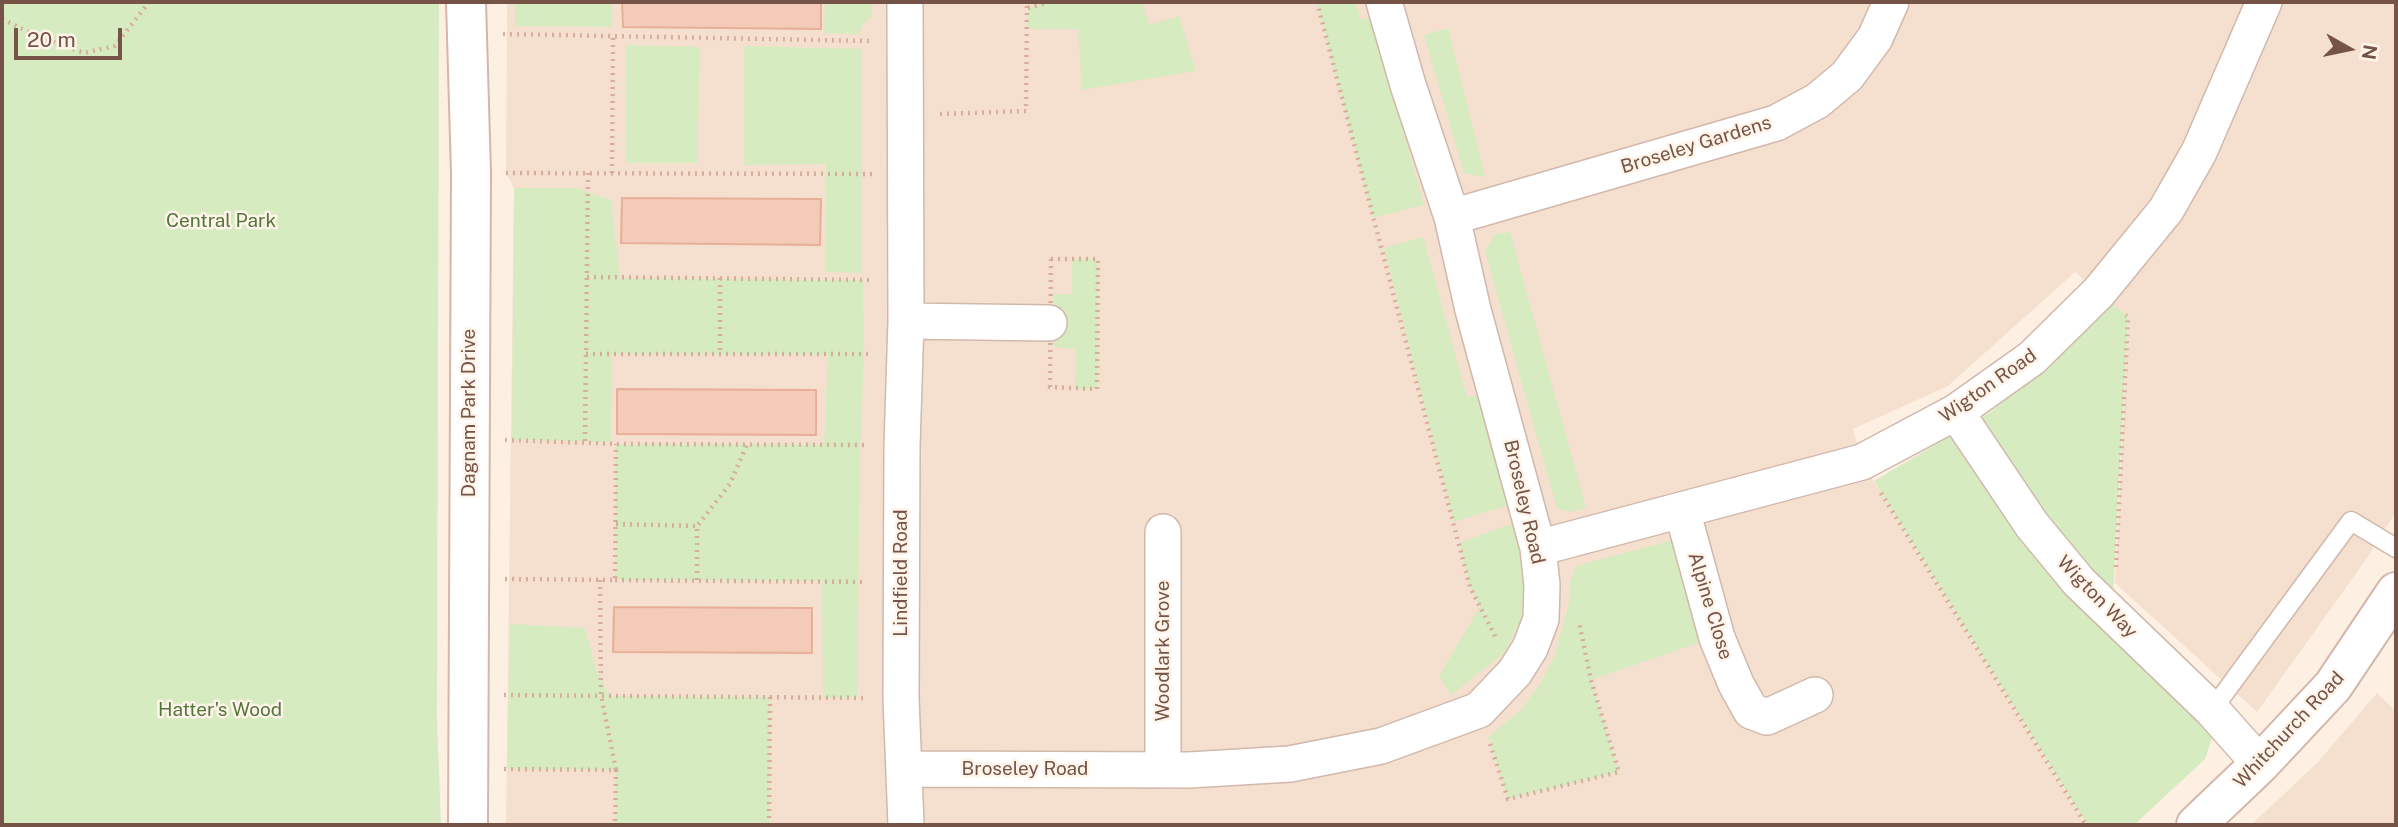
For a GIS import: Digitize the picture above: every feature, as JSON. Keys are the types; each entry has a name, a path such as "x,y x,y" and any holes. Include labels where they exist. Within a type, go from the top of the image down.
{"street":[{"name":"Lindfield Road","path":"905,2 906,355 902,446 901,698 906,825"},
{"name":"Broseley Road","path":"904,769 1189,770 1303,761 1381,746 1479,710 1515,672 1530,648 1541,619 1542,585 1538,548 1473,310 1452,218 1384,2"},
{"name":"Broseley Gardens","path":"1452,218 1776,123 1816,101 1847,76 1875,38 1891,2"},
{"name":"Wigton Road","path":"1538,548 1862,462 1956,412 2032,358 2099,292 2166,211 2193,164 2264,2"},
{"name":"Dagnam Park Drive","path":"467,17 471,173 468,825"},
{"path":"906,321 1049,323"},
{"name":"Wigton Way","path":"1956,412 2032,525 2078,582 2212,710 2260,764"},
{"name":"Alpine Close","path":"1682,510 1717,638 1736,684 1751,710 1768,717 1815,695"},
{"name":"Woodlark Grove","path":"1163,533 1163,769"},
{"name":"Whitchurch Road","path":"2196,825 2260,764 2333,686 2396,593"}],"lane":[{"path":"2212,710 2351,521 2396,548"}],"path":[{"path":"2,19 37,37 84,53 115,46 149,2"},
{"path":"906,115 1026,111 1027,2"},
{"path":"1028,8 1048,2"},
{"path":"1317,2 1470,587 1515,672"},
{"path":"467,17 613,35 905,42"},
{"path":"612,173 613,35"},
{"path":"471,173 906,173"},
{"path":"585,441 588,173"},
{"path":"587,277 906,280"},
{"path":"720,278 720,354"},
{"path":"2099,292 2129,317 2112,616"},
{"path":"586,354 906,355"},
{"path":"469,439 902,446"},
{"path":"615,443 615,580"},
{"path":"697,579 697,526 730,484 747,444"},
{"path":"1862,462 2086,825"},
{"path":"616,524 697,526"},
{"path":"469,579 697,579 901,583"},
{"path":"600,579 601,695 616,770 615,825"},
{"path":"1479,710 1508,799 1619,772 1591,680 1578,620"},
{"path":"468,695 901,698"},
{"path":"769,825 770,697"},
{"path":"468,769 616,770"}],"shaded area":[{"path":"507,2 2396,2 2396,512 2367,558 2257,712 2115,583 2128,318 2075,272 1948,386 1853,429 1862,462 2086,825 506,825 514,188 506,173"},
{"path":"2377,693 2396,711 2396,825 2251,825 2317,763"}],"green space":[{"name":"Central Park","path":"2,2 439,2 437,720 441,825 2,825"},
{"path":"515,2 611,2 612,27 515,26"},
{"path":"825,2 872,2 872,16 861,26 860,34 824,33"},
{"path":"1048,2 1142,2 1149,25 1179,16 1196,71 1082,90 1078,29 1027,29 1028,8"},
{"path":"1317,2 1355,2 1361,20 1372,17 1424,205 1373,218"},
{"path":"1448,28 1485,177 1464,173 1424,35"},
{"path":"626,45 700,47 697,163 626,163"},
{"path":"744,46 862,49 862,273 825,272 826,164 744,165"},
{"path":"514,188 577,188 611,200 620,278 863,280 857,698 823,698 822,581 615,580 616,444 824,444 828,355 612,354 611,442 512,440"},
{"path":"1510,232 1586,508 1571,512 1557,509 1485,251 1495,234"},
{"path":"1423,237 1467,397 1482,394 1509,505 1454,522 1384,248"},
{"path":"1072,259 1098,259 1097,389 1075,389 1076,349 1054,347 1054,294 1072,294"},
{"path":"2108,300 2128,317 2112,616 2213,735 2205,759 2134,825 2087,825 1874,481 1992,411"},
{"path":"1514,523 1527,568 1526,610 1504,653 1451,695 1439,676 1480,607 1470,587 1459,543"},
{"path":"1680,538 1710,639 1591,680 1619,772 1508,799 1488,737 1521,710 1541,683 1554,657 1569,604 1570,583 1576,566"},
{"path":"510,624 585,628 597,672 611,696 770,697 769,825 615,825 616,770 507,769"}],"building":[{"path":"622,2 821,2 821,29 623,27"},
{"path":"622,198 821,199 820,245 621,243"},
{"path":"617,389 816,390 816,435 617,434"},
{"path":"614,607 812,608 812,653 613,652"}],"park label":[{"name":"Hatter's Wood","path":"220,710"}]}
